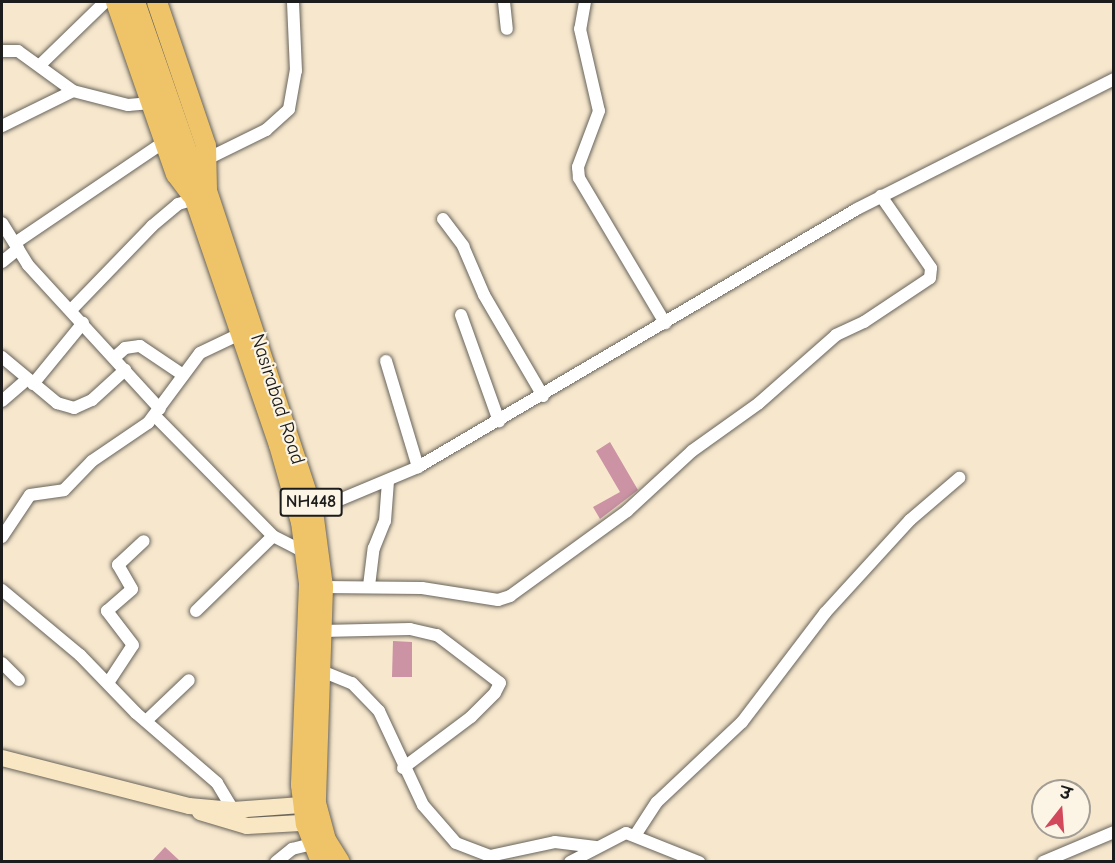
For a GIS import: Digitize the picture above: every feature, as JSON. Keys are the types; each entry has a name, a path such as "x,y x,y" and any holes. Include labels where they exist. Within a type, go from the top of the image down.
{"highway":[{"path":"116,2 176,174 199,196 209,158 157,2"},
{"name":"Nasirabad Road","path":"135,2 189,157 199,196 294,494 306,553 309,584 303,693 312,844 321,861"},
{"name":"Nasirabad Road","path":"199,196 313,511 323,586 311,814 340,861"}],"main road":[{"path":"2,758 189,806 232,824 263,827 311,814"},
{"path":"189,806 311,814"}],"street":[{"path":"40,65 105,2"},
{"path":"209,158 266,130 289,109 296,71 293,2"},
{"path":"504,2 507,29"},
{"path":"585,2 580,29 598,111 578,168 579,178 664,323"},
{"path":"2,51 18,51 73,91 128,105 151,103"},
{"path":"313,511 418,467 543,396 881,196 1113,79"},
{"path":"2,126 73,91"},
{"path":"2,262 16,246 164,142"},
{"path":"71,310 170,210 199,196"},
{"path":"323,586 369,586 505,599 627,512 692,451 759,403 836,335 930,279 931,268 881,196"},
{"path":"443,219 463,246 484,295 543,396"},
{"path":"2,223 28,266 125,370 157,413 273,536 306,553"},
{"path":"461,315 499,421"},
{"path":"2,401 30,381 83,323"},
{"path":"2,537 30,495 64,490 92,461 157,413 200,353 242,333"},
{"path":"114,358 125,348 140,346 183,375"},
{"path":"2,357 57,403 74,408 92,400 125,370"},
{"path":"386,361 418,467"},
{"path":"636,834 657,802 742,722 825,613 910,520 959,478"},
{"path":"369,586 374,548 385,521 388,481"},
{"path":"196,611 273,536"},
{"path":"108,683 133,645 107,611 132,589 118,565 144,541"},
{"path":"2,590 80,655 146,721 217,783 233,810"},
{"path":"322,631 410,629 437,635 500,683 495,693 471,717 403,768"},
{"path":"2,663 19,680"},
{"path":"319,670 352,683 379,711 403,768 423,805 447,834 478,854 502,855 566,842 596,847"},
{"path":"146,721 189,680"},
{"path":"1044,861 1113,832"},
{"path":"570,861 620,834 636,834 699,861"},
{"path":"276,861 292,849 312,844"}],"building":[{"path":"610,442 638,490 600,519 593,507 620,492 596,451"},
{"path":"393,641 412,642 412,677 392,677"},
{"path":"165,847 180,861 152,861"}]}
